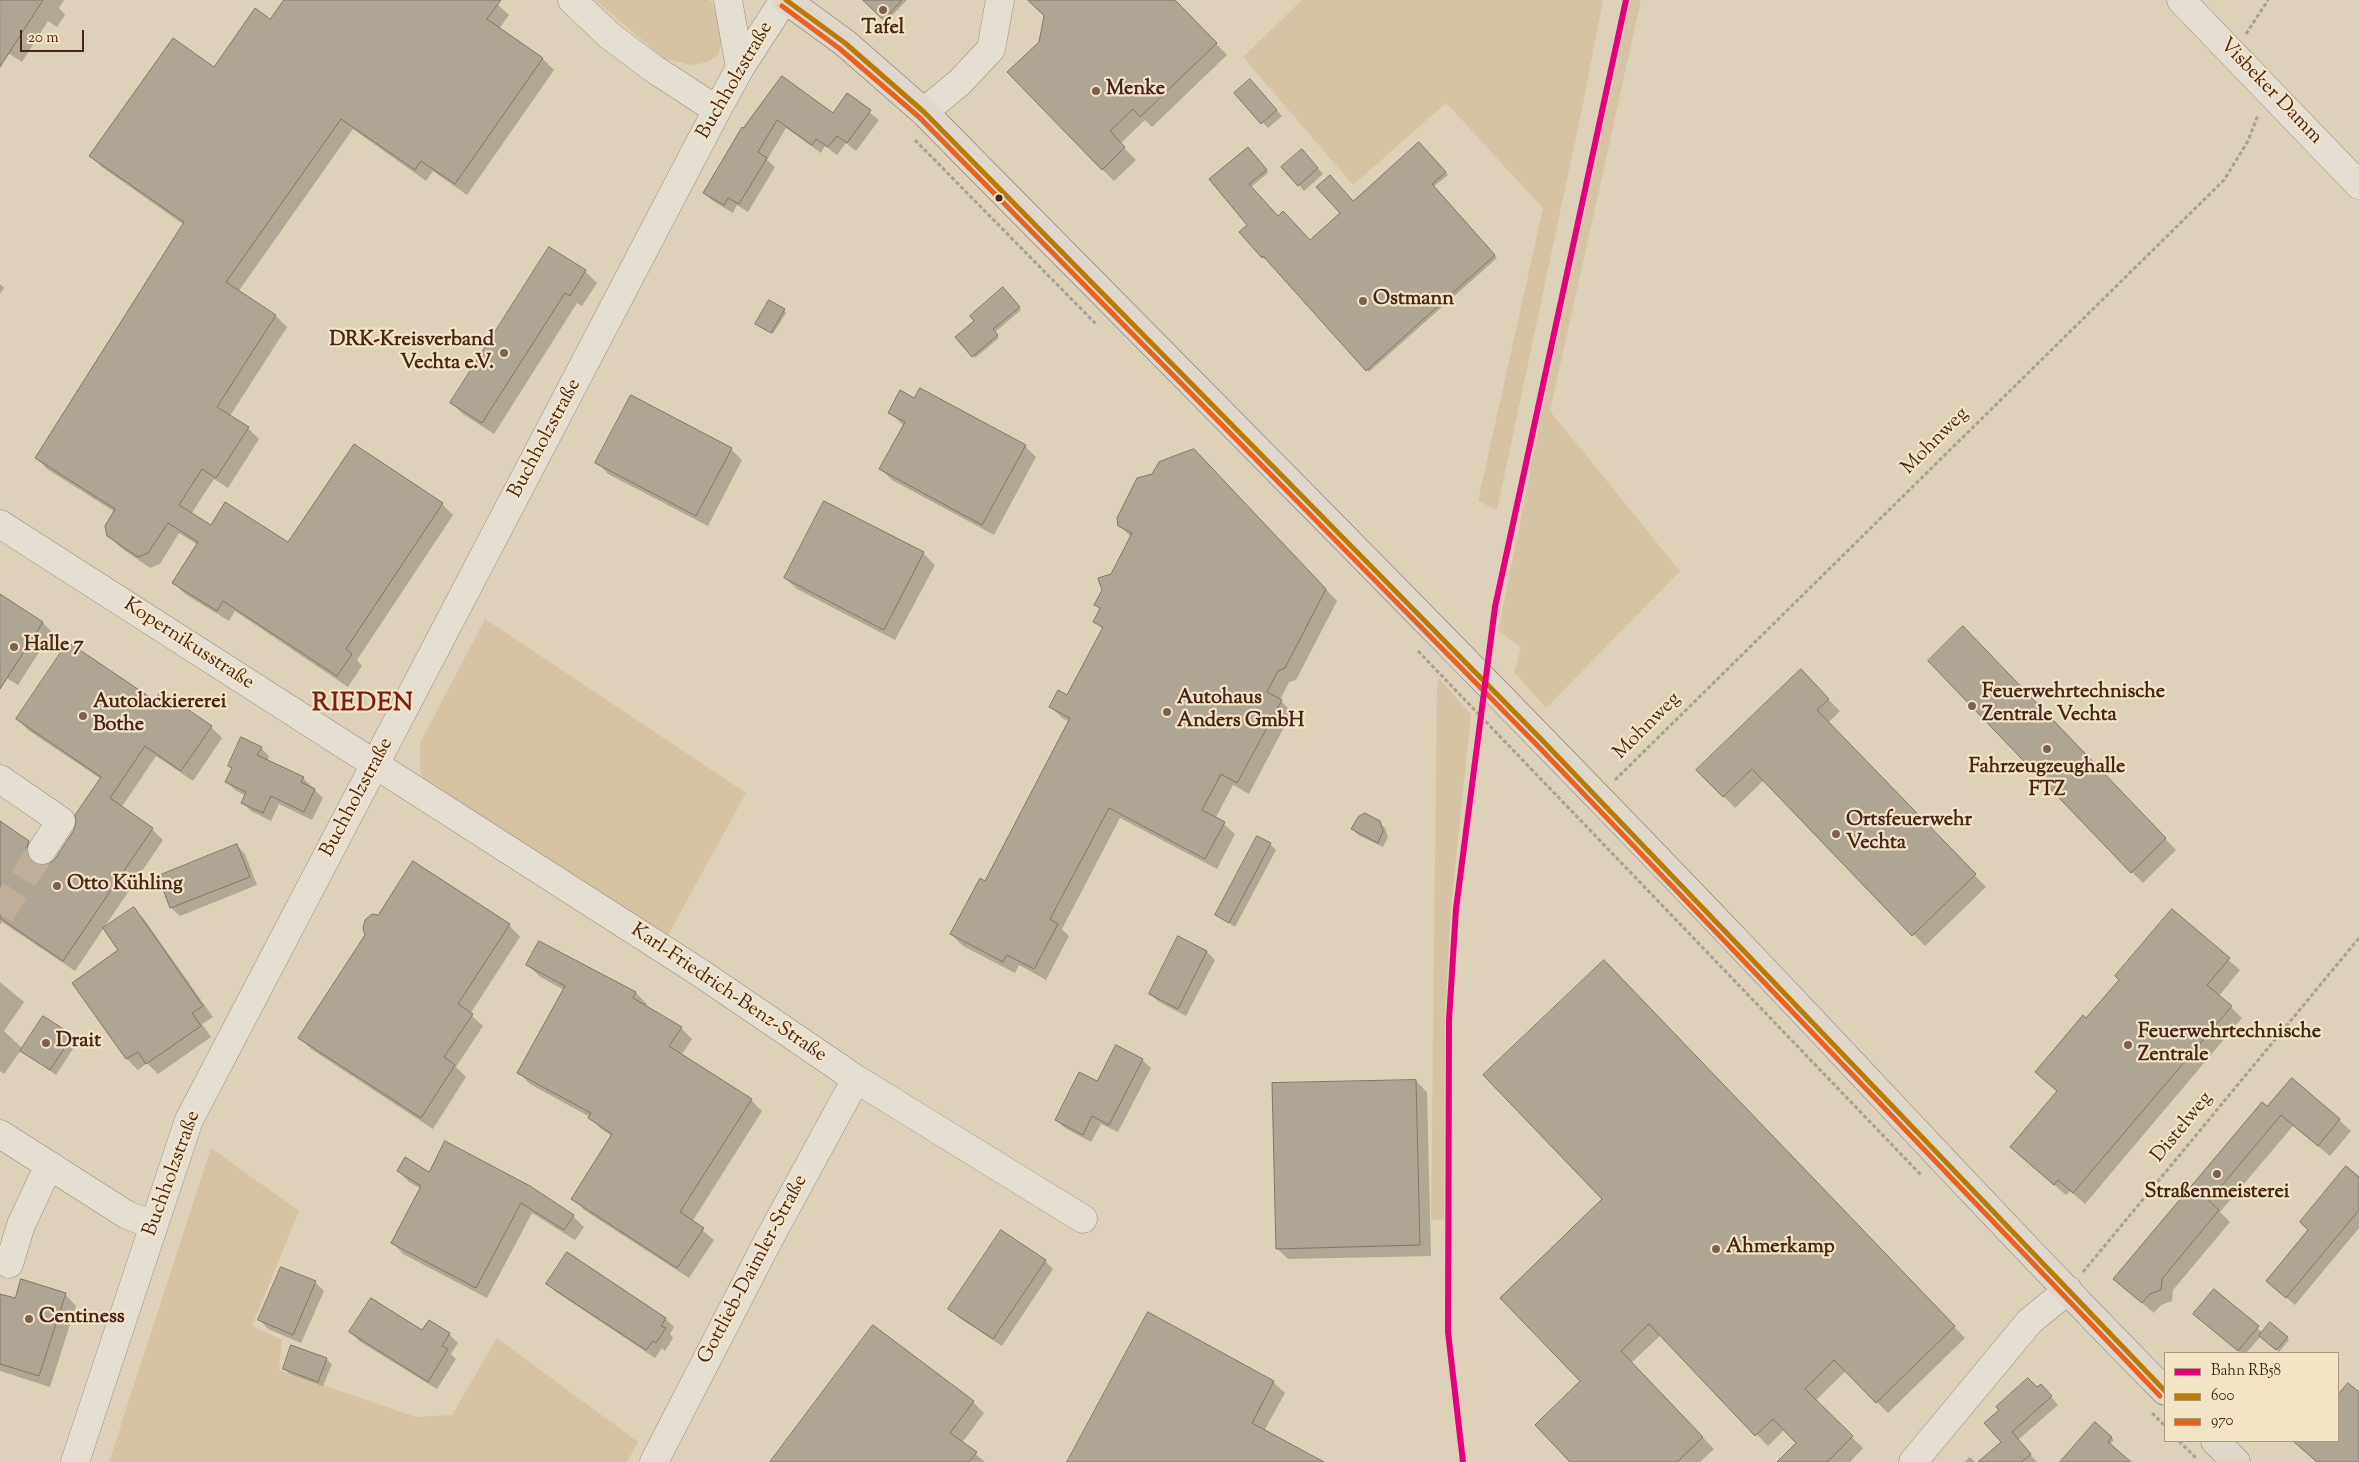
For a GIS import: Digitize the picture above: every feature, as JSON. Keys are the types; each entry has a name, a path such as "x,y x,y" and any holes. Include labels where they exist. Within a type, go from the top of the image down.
{"main road":[{"path":"785,0 845,43 924,112 1192,386 1303,495 1597,798 2068,1290 2158,1402"},
{"path":"2216,1442 2236,1462"}],"street":[{"path":"572,0 610,36 654,69 717,110"},
{"path":"728,0 740,68"},
{"name":"Buchholzstraße","path":"75,1462 189,1120 717,110 740,68 785,0"},
{"path":"924,112 960,82 991,49 1000,0"},
{"name":"Visbeker Damm","path":"2181,0 2359,185"},
{"name":"Kopernikusstraße","path":"0,524 375,766"},
{"name":"Karl-Friedrich-Benz-Straße","path":"375,766 699,972 856,1079 1083,1219"},
{"path":"0,779 61,821 42,850"},
{"name":"Gottlieb-Daimler-Straße","path":"654,1462 769,1240 856,1079"},
{"path":"0,1134 126,1215 154,1225"},
{"path":"9,1264 21,1225 49,1165"},
{"path":"1913,1462 2030,1321 2068,1290"}],"path":[{"path":"2232,52 2268,0"},
{"name":"Mohnweg","path":"1597,798 2224,180 2248,140 2268,89"},
{"path":"913,138 1097,324"},
{"path":"1414,646 1923,1177"},
{"name":"Distelweg","path":"2068,1290 2359,938"},
{"path":"2158,1402 2164,1423"},
{"path":"2180,1442 2200,1462"}],"shaded area":[{"path":"595,0 709,0 712,2 724,35 718,55 708,62 692,65 665,59"},
{"path":"1302,0 1603,0 1583,104 1497,510 1478,501 1543,208 1446,103 1353,185 1243,57"},
{"path":"1631,0 1641,0 1550,411 1680,571 1546,708 1514,672 1521,648 1501,632 1498,632 1544,402"},
{"path":"485,619 746,793 667,937 423,782 420,766 420,743"},
{"path":"1439,678 1471,715 1451,906 1445,1017 1444,1219 1431,1220 1437,688"},
{"path":"211,1148 299,1211 252,1326 282,1340 279,1370 416,1417 452,1415 497,1338 638,1442 627,1462 109,1462"}],"building":[{"path":"0,0 43,0 0,67"},
{"path":"284,0 501,0 487,19 543,58 455,184 421,161 415,170 341,119 226,282 276,315 217,407 249,427 216,478 202,469 179,505 211,525 225,502 288,542 354,444 443,503 346,649 352,654 337,676 223,601 217,611 172,583 198,542 168,523 148,553 138,557 107,536 105,526 115,509 35,458 184,222 89,156 173,38 214,67 255,8 270,19"},
{"name":"Tafel","path":"863,0 902,0 884,20"},
{"name":"Menke","path":"1028,0 1175,0 1217,43 1140,117 1133,109 1110,131 1125,147 1102,170 1007,72 1039,42 1044,16"},
{"path":"782,76 833,113 847,93 871,110 847,143 837,136 828,147 816,139 812,145 777,120 758,152 767,158 739,204 728,198 724,205 703,193 742,127"},
{"path":"1250,79 1277,110 1261,124 1234,93"},
{"path":"1419,142 1446,172 1432,184 1495,255 1366,371 1263,256 1262,258 1239,232 1247,225 1209,179 1248,147 1267,170 1249,184 1278,216 1283,211 1310,240 1340,213 1316,187 1330,175 1353,201"},
{"path":"1302,149 1318,168 1298,186 1281,167"},
{"name":"DRK-Kreisverband Vechta e.V.","path":"549,247 586,270 570,296 565,293 482,423 450,403"},
{"path":"1003,287 1020,307 993,329 998,335 972,357 955,337 974,321 970,316"},
{"path":"769,300 785,309 771,333 755,324"},
{"path":"920,388 1026,445 982,525 879,469 905,422 888,413 900,390 914,398"},
{"path":"631,395 732,448 696,516 595,463"},
{"name":"Autohaus Anders GmbH","path":"1194,449 1326,589 1285,668 1278,671 1267,692 1282,700 1237,783 1221,774 1202,810 1225,822 1205,859 1109,808 1050,919 1058,924 1034,969 1007,955 1003,962 950,934 980,878 985,881 1070,718 1049,707 1058,690 1067,695 1103,627 1093,622 1100,608 1094,605 1102,590 1098,578 1111,574 1132,533 1118,526 1117,518 1137,478 1152,474 1159,462"},
{"path":"824,501 924,552 884,630 784,578"},
{"name":"Halle 7","path":"0,594 43,622 0,689"},
{"name":"Fahrzeugzeughalle FTZ","path":"1963,626 2166,838 2131,873 1928,661"},
{"path":"68,642 154,700 161,691 212,726 181,771 145,746 110,798 153,828 63,961 0,918 0,821 29,841 26,850 28,857 33,863 41,866 49,864 55,859 74,830 75,815 101,777 16,719"},
{"path":"1801,669 1829,699 1817,710 1976,874 1912,936 1752,769 1723,797 1696,770"},
{"path":"241,737 262,747 257,755 304,777 301,782 315,789 304,812 271,796 263,813 241,803 246,792 225,782 232,768 228,766"},
{"path":"1365,813 1380,821 1383,831 1378,843 1351,829 1358,817"},
{"path":"1257,836 1271,843 1229,923 1215,915"},
{"path":"237,844 250,877 170,908 158,876"},
{"path":"413,861 510,924 458,1004 473,1014 444,1057 455,1065 421,1118 298,1038 365,935 363,928 365,920 372,914 378,915"},
{"path":"134,907 203,1006 192,1013 201,1026 146,1064 138,1052 126,1059 72,983 118,950 103,928"},
{"name":"Feuerwehrtechnische Zentrale","path":"2172,909 2230,958 2207,985 2232,1006 2073,1193 2058,1180 2054,1185 2010,1147 2057,1091 2035,1072 2083,1015 2086,1018 2119,980 2115,976"},
{"path":"1178,936 1207,951 1178,1009 1149,994"},
{"path":"539,941 636,992 633,998 682,1027 669,1046 752,1099 680,1212 704,1228 677,1268 571,1199 612,1134 588,1118 591,1113 517,1073 565,986 526,965"},
{"name":"Ahmerkamp","path":"1604,960 1955,1326 1876,1403 1834,1360 1805,1389 1853,1436 1827,1462 1777,1462 1796,1443 1773,1419 1755,1436 1649,1324 1621,1351 1703,1437 1677,1462 1570,1462 1535,1425 1580,1381 1500,1298 1602,1199 1483,1075"},
{"name":"Drait","path":"43,1016 73,1035 50,1070 20,1051"},
{"path":"1116,1045 1143,1059 1109,1125 1092,1116 1083,1135 1055,1120 1079,1072 1097,1081"},
{"name":"Straßenmeisterei","path":"2292,1078 2340,1119 2318,1146 2281,1115 2209,1201 2219,1210 2162,1279 2161,1290 2150,1294 2142,1303 2113,1279 2262,1102 2267,1106"},
{"path":"1416,1080 1420,1245 1276,1249 1272,1083"},
{"path":"445,1141 530,1186 574,1215 564,1230 521,1203 476,1288 391,1243 421,1186 397,1171 405,1157 429,1172"},
{"path":"2346,1166 2359,1177 2359,1210 2286,1298 2266,1281 2308,1230 2300,1222"},
{"path":"1001,1230 1046,1260 993,1339 948,1309"},
{"path":"567,1252 666,1318 661,1326 666,1328 656,1343 653,1341 646,1350 546,1284"},
{"path":"281,1267 316,1281 293,1335 258,1320"},
{"name":"Centiness","path":"21,1279 66,1293 39,1376 0,1364 0,1294 15,1298"},
{"path":"2214,1289 2259,1326 2238,1351 2193,1314"},
{"path":"371,1298 422,1330 429,1320 450,1333 442,1346 448,1349 428,1382 349,1332"},
{"path":"1148,1312 1274,1381 1252,1423 1324,1462 1067,1462"},
{"path":"2270,1322 2288,1337 2276,1350 2259,1336"},
{"path":"873,1325 974,1401 950,1433 977,1452 969,1462 770,1462"},
{"path":"291,1345 327,1358 318,1382 283,1369"},
{"path":"2028,1378 2037,1387 2041,1384 2052,1396 2012,1432 2031,1454 2022,1462 1978,1462 2001,1442 1984,1423 1999,1410 1996,1407"},
{"path":"2348,1383 2359,1392 2359,1462 2317,1462 2294,1442 2339,1442 2339,1394"},
{"path":"2095,1422 2112,1437 2108,1442 2131,1462 2060,1462"}],"tunnel":[{"path":"0,914 42,850"}],"rail line":[{"name":"RB58","path":"1463,1462 1448,1332 1449,1020 1456,909 1495,607 1626,0"}],"transit line":[{"name":"600","path":"786,0 845,43 924,112 1541,739 2164,1390"},
{"name":"970","path":"782,6 840,49 919,117 1536,744 2160,1396"}],"place":[{"name":"Tafel","path":"883,10"},
{"name":"Menke","path":"1096,91"},
{"name":"Ostmann","path":"1363,301"},
{"name":"DRK-Kreisverband Vechta e.V.","path":"504,353"},
{"name":"Halle 7","path":"14,647"},
{"name":"Feuerwehrtechnische Zentrale Vechta","path":"1972,706"},
{"name":"Autohaus Anders GmbH","path":"1167,712"},
{"name":"Autolackiererei Bothe","path":"83,716"},
{"name":"Fahrzeugzeughalle FTZ","path":"2047,749"},
{"name":"Ortsfeuerwehr Vechta","path":"1836,834"},
{"name":"Otto Kühling","path":"57,886"},
{"name":"Drait","path":"46,1043"},
{"name":"Feuerwehrtechnische Zentrale","path":"2128,1045"},
{"name":"Straßenmeisterei","path":"2217,1174"},
{"name":"Ahmerkamp","path":"1716,1249"},
{"name":"Centiness","path":"29,1319"}],"district":[{"name":"RIEDEN","path":"363,706"}]}
